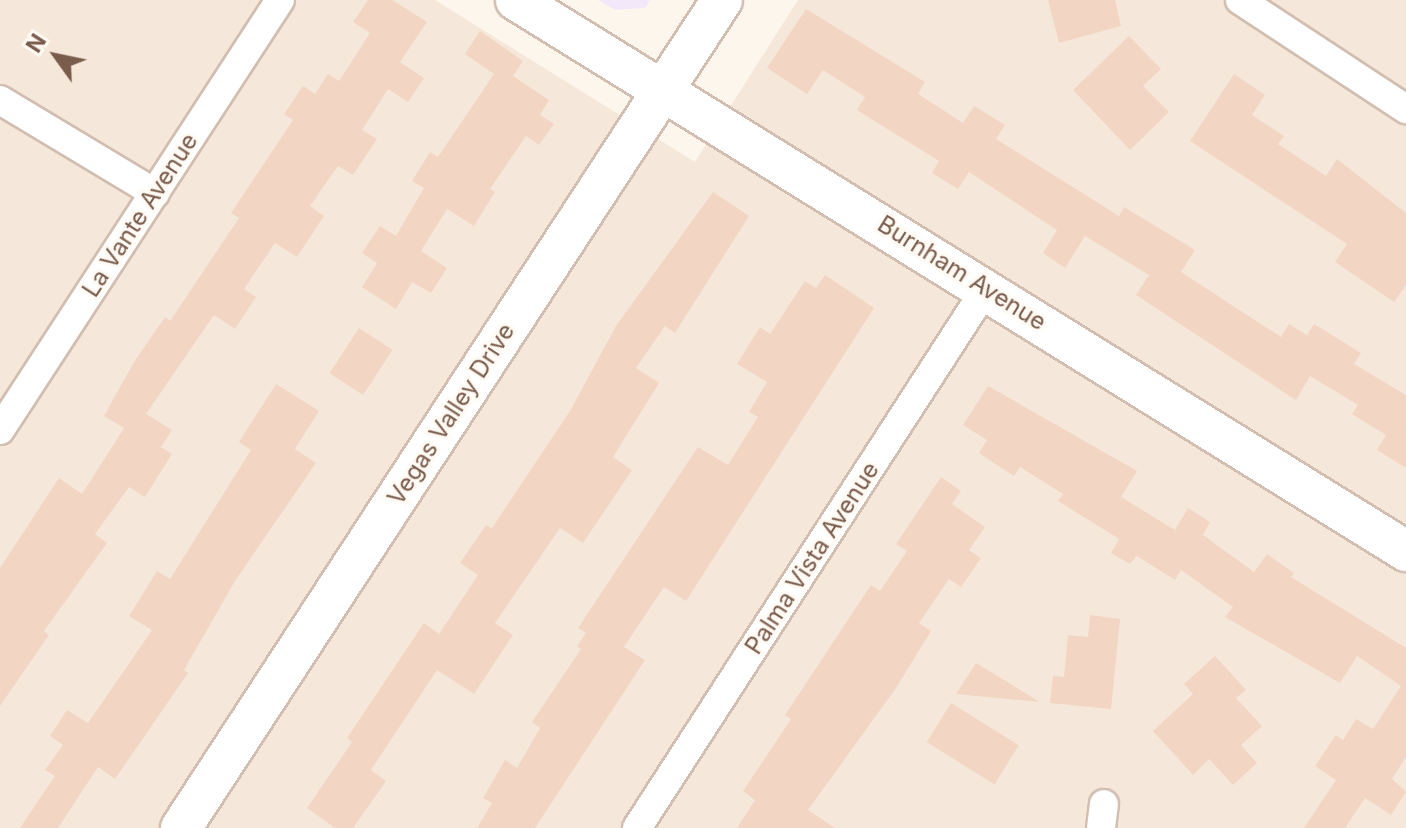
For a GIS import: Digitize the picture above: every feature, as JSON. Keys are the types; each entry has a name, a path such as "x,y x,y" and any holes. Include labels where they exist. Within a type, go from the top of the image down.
{"street":[{"name":"La Vante Avenue","path":"0,430 280,0"},
{"name":"Burnham Avenue","path":"516,0 987,287 1406,551"},
{"name":"Vegas Valley Drive","path":"181,828 722,0"},
{"path":"1240,0 1406,109"},
{"path":"0,100 155,193"},
{"name":"Palma Vista Avenue","path":"637,828 987,287"}],"shaded area":[{"path":"0,0 435,0 695,162 798,0 1406,0 1406,828 0,828"},
{"path":"598,0 650,0 645,8 615,10"}],"building":[{"path":"368,0 392,0 427,22 400,62 424,78 408,102 388,89 362,130 377,139 353,175 338,166 310,206 324,216 297,257 275,243 244,289 256,297 235,329 214,315 146,414 172,430 161,447 172,454 145,497 129,487 95,534 107,543 44,631 49,635 0,706 0,568 59,478 82,494 124,428 104,416 134,362 165,317 170,321 239,218 231,213 293,120 284,114 303,86 315,94 328,74 339,81 370,33 353,22"},
{"path":"1048,0 1115,0 1121,26 1059,43"},
{"path":"806,9 925,82 918,94 963,123 974,106 1005,125 996,139 1119,216 1124,207 1195,250 1181,272 1281,337 1289,324 1307,335 1314,324 1361,353 1354,364 1406,395 1406,468 1377,450 1386,435 1352,414 1358,405 1310,376 1296,400 1136,295 1149,275 1085,236 1065,268 1043,253 1057,230 969,172 958,189 932,173 939,161 857,110 865,97 823,70 807,94 767,68"},
{"path":"480,31 523,61 513,76 549,100 540,115 554,124 539,145 526,136 490,189 495,192 474,226 447,209 421,251 447,268 431,293 412,282 396,309 362,287 377,263 362,253 380,226 396,236 424,188 412,181 430,152 438,157 494,74 465,54"},
{"path":"1129,36 1161,69 1143,86 1169,112 1130,150 1073,90"},
{"path":"1234,74 1265,95 1252,115 1284,136 1278,144 1326,176 1337,159 1406,213 1406,285 1394,302 1335,262 1347,244 1190,141"},
{"path":"713,192 749,216 675,333 665,326 636,368 659,383 613,457 632,470 583,543 560,528 495,623 513,635 474,694 437,670 371,770 386,781 353,828 335,828 307,808 352,742 347,738 424,623 439,634 478,575 460,563 486,525 492,528 570,411 616,326"},
{"path":"825,275 874,308 686,601 664,587 624,647 645,660 535,828 477,828 492,803 483,798 505,760 517,768 540,728 532,722 581,649 577,646 586,633 578,628 698,447 728,465 758,417 749,412 767,382 737,364 760,327 770,334 805,281 816,288"},
{"path":"359,328 393,350 363,395 330,373"},
{"path":"276,384 319,411 295,449 316,463 235,581 184,670 188,673 115,779 98,767 58,828 20,828 55,776 45,770 63,745 50,736 67,710 88,723 152,630 129,616 157,571 170,579 251,450 239,442"},
{"path":"988,386 1137,471 1121,497 1175,530 1188,508 1210,522 1203,535 1254,572 1267,554 1294,573 1291,577 1406,648 1406,757 1392,779 1406,792 1391,815 1365,798 1345,828 1304,828 1336,780 1315,766 1336,735 1343,740 1356,719 1373,729 1401,686 1357,656 1340,683 1225,617 1233,607 1181,570 1175,580 1137,556 1130,564 1111,553 1119,539 1058,501 1063,494 1020,467 1014,476 979,453 987,440 963,425"},
{"path":"941,477 961,491 952,504 985,527 969,550 981,558 961,587 949,579 919,623 931,631 896,688 808,810 835,828 737,828 755,800 743,791 791,719 785,715 871,585 880,591 907,551 896,544"},
{"path":"1090,615 1120,619 1111,709 1050,703 1053,676 1064,677 1068,635 1088,637"},
{"path":"1215,656 1246,690 1236,698 1262,726 1241,745 1257,763 1233,785 1209,759 1193,775 1153,731 1193,694 1184,684"},
{"path":"976,663 1040,702 956,694"},
{"path":"951,703 1019,745 994,784 927,742"}]}
